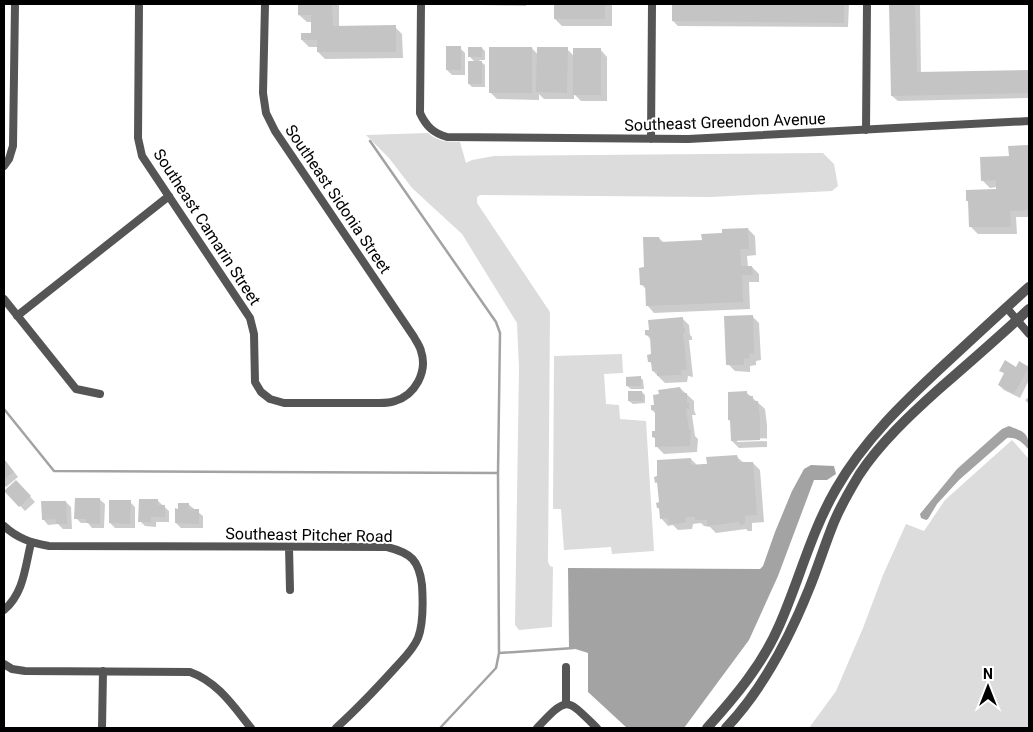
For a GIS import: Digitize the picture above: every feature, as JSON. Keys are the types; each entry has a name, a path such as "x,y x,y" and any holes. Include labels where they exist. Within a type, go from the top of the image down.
{"street":[{"path":"4,166 11,153 14,138 15,4"},
{"name":"Southeast Camarin Street","path":"139,4 138,138 142,156 250,318 254,334 255,382 261,392 270,399"},
{"name":"Southeast Sidonia Street","path":"265,4 263,93 266,113 275,131 414,337 421,351 423,363 421,375 416,385 409,394 395,401 379,403 284,403 270,399"},
{"name":"Southeast Greendon Avenue","path":"420,4 420,113 425,124 436,134 447,137 731,138 1029,121"},
{"path":"651,138 652,4"},
{"path":"866,130 868,4"},
{"path":"17,316 169,196"},
{"path":"707,728 752,675 779,628 818,525 847,470 874,435 901,405 1029,287"},
{"path":"4,299 76,389 100,394"},
{"path":"1006,308 1029,334"},
{"path":"726,728 739,714 772,666 788,636 841,506 861,472 890,436 912,414 1029,308"},
{"path":"901,405 912,414"},
{"path":"818,525 831,530"},
{"name":"Southeast Pitcher Road","path":"4,526 12,534 30,543 49,546 387,548 404,551 415,560 420,574 422,623 418,637 412,649 368,699 336,728"},
{"path":"4,610 20,589 30,543"},
{"path":"289,547 290,590"},
{"path":"762,659 772,666"},
{"path":"4,664 12,669 25,671 190,672 199,675 225,696 251,728"},
{"path":"566,667 566,704"},
{"path":"102,728 103,671"},
{"path":"537,728 556,707 566,704 573,705 597,728"}],"shaded area":[{"path":"428,133 439,140 460,142 466,163 494,156 823,153 834,164 838,186 832,191 711,197 480,195 477,197 477,203 550,312 548,562 553,567 552,627 519,630 515,625 519,368 517,323 462,234 412,188 389,158 366,135"},
{"path":"622,354 623,373 604,374 606,404 619,405 620,419 646,421 654,551 612,554 611,547 564,550 561,509 553,509 554,356"},
{"path":"1009,426 1027,436 1029,450 1014,438 1007,438 959,480 937,504 928,519 921,518 920,514 957,469 1002,429"},
{"path":"1012,440 1029,459 1029,728 809,728 836,691 906,524 924,531 945,500"},
{"path":"811,465 834,466 836,474 827,480 814,480 778,576 749,640 684,728 627,728 588,692 588,653 569,647 568,568 760,569 763,566 792,491 804,469"}],"building":[{"path":"298,4 332,4 333,26 396,25 396,52 317,52 317,40 301,40 301,33 311,33 311,15 298,15"},
{"path":"554,4 605,4 605,19 554,19"},
{"path":"672,4 844,4 844,23 672,21"},
{"path":"889,4 915,4 917,72 1029,70 1029,93 891,96"},
{"path":"446,46 461,46 461,70 446,70"},
{"path":"468,47 482,47 482,57 468,57"},
{"path":"489,47 532,47 532,93 489,93"},
{"path":"537,47 568,47 567,93 536,92"},
{"path":"573,48 601,48 601,95 573,95"},
{"path":"468,61 482,61 482,84 468,84"},
{"path":"1029,145 1029,210 1010,211 1011,227 969,227 966,190 996,189 996,180 981,181 980,157 1009,156 1008,146"},
{"path":"748,228 749,249 740,249 741,266 752,266 753,275 742,275 743,302 646,306 645,285 640,285 639,268 644,267 643,237 659,237 660,242 702,240 701,234 722,233 722,229"},
{"path":"753,315 754,353 749,354 750,358 744,359 744,365 726,365 724,316"},
{"path":"683,317 687,370 681,370 681,375 657,376 657,371 652,371 651,362 648,362 647,355 651,354 650,336 645,335 645,330 649,330 648,320"},
{"path":"1005,360 1016,367 1019,361 1029,367 1014,394 998,385 1004,373 999,371"},
{"path":"641,376 641,386 626,386 626,377"},
{"path":"680,387 682,393 687,393 687,403 689,403 689,409 686,408 689,430 691,430 690,446 655,447 655,438 652,437 652,431 655,431 655,410 651,410 651,405 654,405 653,395 659,394 658,390"},
{"path":"628,391 642,391 643,401 628,401"},
{"path":"747,391 747,396 753,396 753,401 758,401 760,440 731,441 730,420 728,420 728,392"},
{"path":"737,455 739,462 753,462 757,515 745,516 745,524 740,525 739,522 707,526 707,520 695,520 695,517 686,517 686,522 678,524 669,524 668,518 660,519 659,508 657,508 656,503 659,502 657,482 655,483 654,477 657,476 657,460 691,458 691,465 707,464 706,457"},
{"path":"4,459 14,472 4,479"},
{"path":"16,480 31,496 19,507 4,491"},
{"path":"75,498 100,498 100,524 86,523 86,519 74,519"},
{"path":"139,499 158,499 158,505 165,505 165,517 151,517 151,522 138,522"},
{"path":"109,500 131,500 130,524 109,523"},
{"path":"41,501 66,501 67,524 56,524 56,519 42,520"},
{"path":"178,503 189,503 189,509 199,509 199,524 175,523 175,508 178,509"}],"waterway":[{"path":"370,141 496,322 500,333 498,473 499,653 496,668 440,728"},
{"path":"4,409 54,471 498,473"},
{"path":"499,653 574,648"}]}
